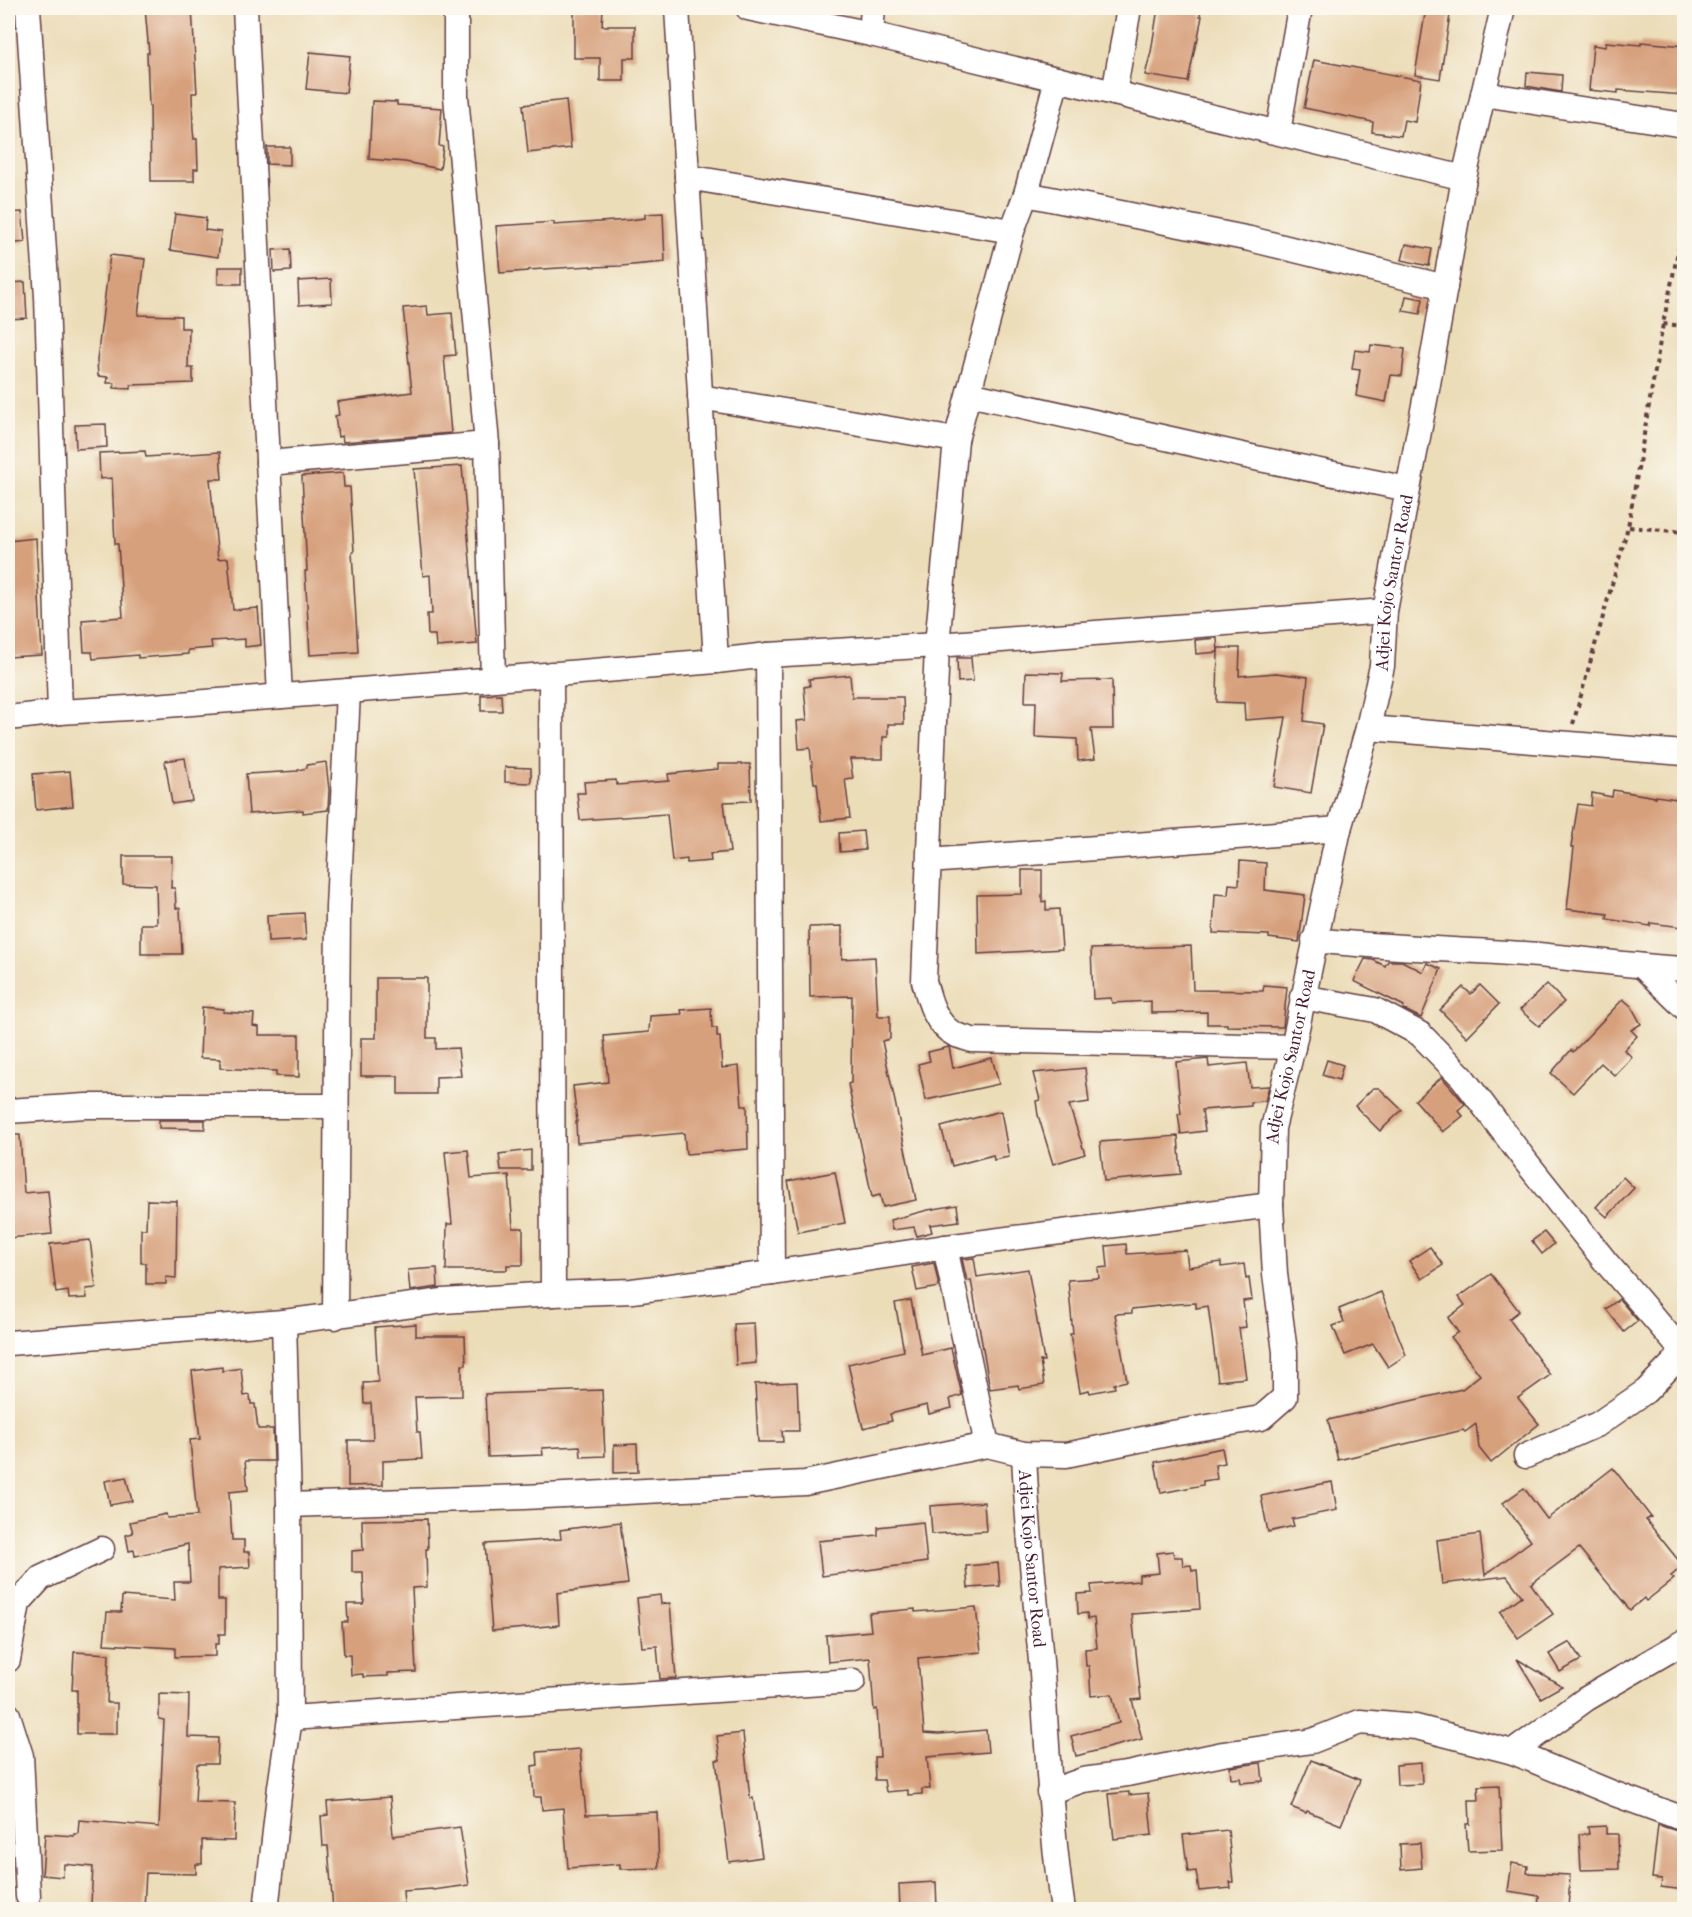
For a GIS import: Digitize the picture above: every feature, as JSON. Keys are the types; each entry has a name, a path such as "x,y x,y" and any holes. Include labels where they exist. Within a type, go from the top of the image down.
{"street":[{"path":"28,8 47,297 60,712"},
{"path":"245,8 280,696"},
{"path":"456,8 456,96 487,444 493,679"},
{"path":"676,8 716,661"},
{"path":"748,8 871,34 1464,178"},
{"path":"871,34 873,8"},
{"path":"1114,93 1129,8"},
{"path":"1278,132 1300,8"},
{"name":"Adjei Kojo Santor Road","path":"1063,1910 1055,1860 1049,1792 1041,1671 1025,1497 1024,1455 1066,1455 1172,1433 1261,1418 1285,1397 1285,1352 1275,1274 1271,1204 1273,1128 1293,1047 1339,829 1368,728 1382,666 1385,611 1464,178 1503,8"},
{"path":"1057,79 1026,194 1012,231 956,441 937,645 924,981 930,1004 938,1018 952,1033 972,1040 1293,1047"},
{"path":"1483,94 1684,125"},
{"path":"687,177 1012,231"},
{"path":"1026,194 1250,239 1445,286"},
{"path":"969,394 1260,459 1408,489"},
{"path":"700,397 956,441"},
{"path":"268,464 487,444"},
{"path":"8,718 768,655 937,645 1385,611"},
{"path":"768,655 772,1273"},
{"path":"551,674 553,1294"},
{"path":"334,1317 338,908 348,691"},
{"path":"1368,728 1684,753"},
{"path":"929,861 1339,829"},
{"path":"1314,940 1360,945 1526,954 1684,969"},
{"path":"1642,966 1684,1006"},
{"path":"1302,997 1375,1010 1420,1034 1462,1077 1605,1261 1684,1352 1646,1391 1598,1424 1526,1456"},
{"path":"8,1111 86,1106 336,1106"},
{"path":"8,1343 284,1322 443,1301 632,1291 1271,1204"},
{"path":"945,1247 987,1444"},
{"path":"266,1910 290,1718 289,1505 284,1322"},
{"path":"289,1505 524,1497 805,1483 987,1444 1024,1455"},
{"path":"8,1660 18,1603 42,1578 102,1549"},
{"path":"1513,1752 1586,1699 1684,1642"},
{"path":"290,1718 853,1681"},
{"path":"8,1715 21,1756 28,1896"},
{"path":"1049,1792 1083,1780 1137,1772 1223,1754 1312,1741 1360,1722 1416,1726 1513,1752 1615,1794 1684,1819"}],"path":[{"path":"1567,744 1628,526 1663,324 1684,222"},
{"path":"1663,324 1684,326"},
{"path":"1628,526 1684,532"}],"building":[{"path":"145,8 192,8 197,93 192,93 193,130 194,139 197,139 198,169 194,169 194,181 151,181 147,53 149,53"},
{"path":"574,8 603,8 602,26 635,26 635,58 624,58 624,81 600,81 600,58 574,58"},
{"path":"1158,8 1201,8 1200,16 1202,16 1188,82 1145,75"},
{"path":"1426,8 1451,8 1440,79 1415,75"},
{"path":"1606,42 1684,46 1684,95 1589,90 1593,45 1605,47"},
{"path":"310,52 350,56 346,93 306,89"},
{"path":"1314,60 1421,80 1415,122 1404,120 1401,136 1372,132 1373,122 1304,108"},
{"path":"1527,72 1562,75 1561,92 1526,86"},
{"path":"566,100 571,148 528,153 523,105"},
{"path":"372,101 442,108 439,146 443,147 440,169 405,162 369,159"},
{"path":"267,147 290,147 290,165 267,164"},
{"path":"22,212 25,242 8,244 8,213"},
{"path":"663,213 665,262 500,273 496,226 629,220 645,218 645,214"},
{"path":"175,214 206,218 205,230 221,232 218,257 170,250"},
{"path":"1406,244 1432,249 1429,266 1402,260"},
{"path":"290,249 291,271 274,272 273,250"},
{"path":"110,255 145,259 138,315 181,316 181,328 189,328 188,368 193,368 193,383 131,385 131,389 114,388 114,383 107,383 108,377 98,376 97,360"},
{"path":"218,267 242,267 242,284 218,284"},
{"path":"331,279 332,303 299,305 298,281"},
{"path":"25,282 27,318 8,319 8,283"},
{"path":"1406,296 1423,299 1420,314 1403,311"},
{"path":"427,306 428,315 452,313 456,355 444,356 451,433 343,442 342,436 338,437 335,416 339,415 337,402 412,392 403,308"},
{"path":"1371,345 1405,349 1402,376 1391,375 1386,402 1356,396 1360,370 1352,369 1355,350 1370,352"},
{"path":"106,424 107,447 76,449 75,425"},
{"path":"145,451 146,457 220,452 222,479 210,479 218,559 228,558 233,610 258,608 261,645 245,647 245,639 211,641 212,648 188,650 188,654 138,658 138,655 93,659 92,652 84,652 82,620 123,617 118,544 115,544 112,478 100,479 99,453"},
{"path":"462,466 477,644 436,647 435,635 428,635 427,614 432,614 430,575 423,576 414,469"},
{"path":"343,473 344,487 350,487 358,652 310,655 302,476"},
{"path":"36,538 42,655 8,657 8,541"},
{"path":"1217,638 1218,652 1196,654 1195,640"},
{"path":"1218,648 1240,648 1239,676 1276,673 1308,677 1304,721 1323,724 1311,793 1274,787 1286,717 1245,720 1244,703 1217,702"},
{"path":"957,658 971,658 973,681 958,682"},
{"path":"1026,672 1063,673 1062,681 1112,680 1113,729 1091,729 1095,759 1078,761 1077,739 1035,737 1036,702 1025,702"},
{"path":"850,675 852,697 903,697 904,724 888,724 888,737 883,737 883,759 850,759 853,778 845,779 850,818 821,821 810,748 799,749 797,721 807,720 804,687 810,686 809,679"},
{"path":"501,694 502,711 481,711 481,695"},
{"path":"185,758 192,801 172,804 165,761"},
{"path":"326,762 329,790 328,810 249,814 246,774 298,771 307,768 307,765"},
{"path":"718,764 750,764 751,801 724,802 730,852 710,854 711,861 687,863 687,859 672,861 667,814 580,820 577,793 585,793 584,782 616,780 617,785 669,781 668,774 718,769"},
{"path":"505,767 531,768 531,783 505,782"},
{"path":"70,771 73,806 36,810 33,774"},
{"path":"1613,790 1684,800 1682,927 1651,923 1650,926 1607,919 1608,914 1567,909 1574,847 1571,847 1578,804 1591,806 1592,793 1612,797"},
{"path":"863,831 865,850 840,852 839,833"},
{"path":"123,856 172,856 171,888 175,888 176,908 180,908 182,954 141,954 141,924 157,924 156,885 123,884"},
{"path":"1240,861 1266,863 1265,890 1305,895 1299,942 1269,938 1269,935 1213,933 1215,894 1228,895 1229,884 1239,885"},
{"path":"1022,870 1042,870 1042,902 1046,901 1046,910 1059,909 1062,949 978,954 977,895 1022,894"},
{"path":"304,913 306,940 268,942 267,915"},
{"path":"842,926 842,959 875,957 878,1016 890,1016 890,1039 882,1041 916,1200 883,1207 880,1195 872,1197 848,1084 851,1083 852,996 810,997 809,927"},
{"path":"1191,946 1193,990 1263,991 1264,985 1287,987 1283,1027 1207,1024 1207,1012 1151,1013 1151,1001 1112,1003 1111,998 1093,999 1091,949"},
{"path":"1365,959 1385,966 1388,961 1402,961 1423,972 1427,963 1441,969 1421,1018 1403,1009 1404,1006 1354,981"},
{"path":"376,978 427,978 427,1038 436,1038 436,1049 458,1048 461,1076 436,1077 436,1094 398,1094 398,1076 361,1076 361,1038 376,1038"},
{"path":"1547,984 1564,1002 1539,1026 1520,1010"},
{"path":"1480,985 1499,1004 1467,1037 1440,1010 1463,987 1471,994"},
{"path":"1623,999 1631,1006 1641,1024 1631,1030 1637,1036 1624,1050 1632,1057 1615,1076 1601,1063 1573,1093 1551,1073"},
{"path":"202,1007 224,1009 223,1012 254,1014 253,1026 259,1027 259,1035 299,1035 299,1077 276,1076 276,1071 220,1068 220,1059 200,1058"},
{"path":"711,1008 712,1028 717,1028 717,1037 720,1037 722,1068 739,1066 742,1106 747,1106 748,1149 686,1154 684,1133 577,1143 573,1086 608,1082 604,1036 649,1032 650,1016 682,1014 681,1010"},
{"path":"949,1047 953,1068 992,1058 999,1084 926,1100 918,1064 930,1061 928,1052"},
{"path":"1208,1059 1209,1067 1247,1063 1250,1087 1269,1086 1265,1101 1251,1102 1251,1106 1202,1110 1205,1131 1181,1134 1176,1062"},
{"path":"1327,1060 1343,1065 1339,1080 1322,1075"},
{"path":"1085,1068 1089,1102 1069,1105 1085,1154 1053,1164 1038,1115 1036,1101 1040,1100 1033,1073"},
{"path":"1442,1077 1465,1104 1458,1110 1463,1116 1443,1132 1415,1100"},
{"path":"1373,1088 1379,1088 1402,1110 1380,1131 1355,1106"},
{"path":"1001,1111 1009,1157 994,1160 993,1155 952,1166 941,1127"},
{"path":"159,1120 205,1120 205,1129 159,1128"},
{"path":"8,1135 20,1135 24,1193 48,1191 52,1234 9,1238"},
{"path":"1178,1136 1181,1174 1104,1181 1100,1142"},
{"path":"468,1150 471,1178 509,1175 513,1228 523,1228 523,1265 507,1265 507,1270 446,1270 447,1224 452,1224 445,1152"},
{"path":"531,1150 531,1170 501,1170 499,1154"},
{"path":"835,1172 845,1223 798,1232 788,1181"},
{"path":"1623,1177 1634,1188 1607,1217 1596,1207"},
{"path":"147,1200 177,1201 176,1278 166,1277 166,1284 146,1284 146,1263 141,1263 141,1229 146,1229"},
{"path":"957,1205 959,1221 930,1225 932,1232 917,1236 914,1227 892,1230 890,1220"},
{"path":"1544,1232 1554,1244 1542,1254 1532,1241"},
{"path":"90,1240 96,1288 86,1289 87,1298 69,1299 68,1291 56,1293 50,1244"},
{"path":"1126,1244 1127,1254 1186,1250 1188,1267 1221,1262 1221,1267 1244,1264 1246,1279 1249,1278 1252,1300 1243,1301 1246,1327 1239,1328 1246,1378 1218,1381 1208,1306 1196,1308 1196,1303 1177,1304 1132,1309 1132,1313 1115,1314 1127,1381 1114,1384 1115,1388 1090,1393 1089,1390 1080,1392 1070,1334 1073,1334 1068,1280 1099,1278 1098,1268 1108,1267 1106,1246"},
{"path":"1430,1247 1443,1265 1422,1279 1409,1261"},
{"path":"974,1258 977,1277 1028,1269 1044,1361 1040,1361 1044,1385 1019,1389 1018,1385 990,1389 971,1280 967,1281 962,1259"},
{"path":"934,1263 939,1287 917,1291 912,1267"},
{"path":"437,1268 438,1287 410,1291 408,1270"},
{"path":"1491,1274 1519,1311 1509,1319 1550,1375 1518,1398 1539,1424 1491,1463 1479,1448 1476,1424 1465,1432 1463,1430 1338,1460 1328,1420 1462,1389 1480,1375 1451,1337 1458,1332 1448,1318 1465,1305 1459,1297"},
{"path":"1381,1292 1406,1355 1388,1367 1373,1344 1345,1355 1333,1326 1344,1322 1339,1309"},
{"path":"1619,1299 1638,1321 1624,1332 1606,1309"},
{"path":"911,1300 922,1355 951,1348 962,1395 950,1399 952,1408 929,1414 927,1405 890,1414 892,1421 863,1428 848,1364 904,1351 895,1303"},
{"path":"754,1323 756,1363 736,1365 734,1324"},
{"path":"416,1324 416,1336 465,1336 466,1365 462,1365 462,1396 415,1397 417,1432 420,1432 422,1459 383,1461 383,1485 348,1486 348,1440 373,1440 371,1403 364,1404 363,1383 378,1382 375,1327"},
{"path":"222,1367 222,1371 241,1368 244,1396 250,1395 251,1404 255,1404 258,1429 273,1429 274,1461 245,1461 248,1490 229,1492 232,1540 244,1540 244,1552 249,1552 250,1567 218,1569 218,1600 225,1600 225,1634 219,1634 219,1644 215,1644 215,1656 175,1657 175,1648 104,1644 107,1612 121,1612 122,1596 175,1600 174,1582 190,1582 188,1544 135,1556 134,1550 129,1551 126,1535 133,1533 130,1522 166,1514 167,1518 197,1516 190,1440 200,1439 192,1371"},
{"path":"797,1382 799,1431 782,1431 783,1442 758,1442 755,1384"},
{"path":"602,1390 605,1456 581,1457 580,1446 542,1448 543,1455 488,1457 485,1394"},
{"path":"637,1444 638,1472 614,1473 614,1445"},
{"path":"1222,1448 1225,1463 1215,1465 1217,1479 1203,1481 1203,1485 1161,1493 1155,1462"},
{"path":"1613,1468 1651,1517 1646,1520 1683,1566 1671,1576 1674,1579 1646,1601 1644,1598 1630,1610 1579,1548 1531,1584 1553,1614 1518,1638 1500,1612 1522,1596 1507,1576 1442,1584 1437,1540 1480,1534 1485,1575 1531,1541 1503,1503 1524,1488 1547,1519"},
{"path":"126,1477 132,1501 110,1505 105,1481"},
{"path":"1332,1482 1337,1510 1292,1519 1294,1526 1268,1532 1261,1496"},
{"path":"984,1502 986,1531 932,1534 930,1506"},
{"path":"427,1519 427,1587 412,1588 416,1672 388,1673 388,1676 351,1675 350,1655 344,1655 342,1622 348,1622 347,1604 363,1604 364,1601 363,1572 352,1572 352,1551 363,1550 362,1520"},
{"path":"620,1522 628,1584 557,1593 559,1625 492,1631 485,1544 561,1539 560,1530"},
{"path":"923,1522 927,1562 822,1576 818,1541 878,1535 878,1527"},
{"path":"1173,1551 1174,1557 1182,1557 1183,1566 1191,1565 1192,1571 1197,1570 1200,1609 1132,1614 1141,1699 1132,1700 1142,1739 1076,1756 1071,1736 1119,1723 1112,1694 1091,1696 1089,1666 1086,1666 1085,1649 1097,1648 1094,1618 1088,1619 1087,1613 1078,1614 1077,1594 1092,1593 1091,1585 1139,1581 1139,1575 1159,1573 1157,1553"},
{"path":"998,1563 1000,1586 968,1588 966,1566"},
{"path":"660,1595 661,1604 670,1603 676,1678 660,1679 657,1646 642,1647 637,1598"},
{"path":"976,1607 981,1652 918,1658 924,1733 986,1730 988,1752 927,1757 930,1789 922,1789 922,1794 908,1795 908,1790 886,1792 884,1780 875,1780 874,1757 880,1757 877,1709 874,1710 870,1658 828,1662 826,1635 871,1631 869,1613"},
{"path":"1570,1642 1581,1660 1560,1672 1549,1654"},
{"path":"74,1652 109,1654 107,1703 117,1703 117,1734 77,1734 77,1690 72,1690"},
{"path":"1517,1659 1562,1686 1541,1698"},
{"path":"159,1694 189,1695 188,1737 218,1738 217,1764 197,1764 195,1802 235,1803 234,1841 202,1840 202,1864 196,1864 196,1874 146,1873 144,1908 91,1904 93,1867 64,1864 63,1877 42,1875 45,1834 74,1836 78,1834 79,1820 159,1827 164,1720 159,1719"},
{"path":"743,1733 750,1798 753,1798 762,1857 729,1862 716,1760 720,1760 717,1736"},
{"path":"580,1749 586,1815 657,1812 659,1868 620,1869 620,1864 568,1868 563,1808 542,1810 541,1797 534,1797 532,1766 538,1765 537,1752"},
{"path":"1311,1760 1360,1780 1341,1825 1291,1807"},
{"path":"1261,1763 1263,1781 1241,1783 1240,1778 1231,1779 1230,1767"},
{"path":"1421,1763 1422,1784 1397,1785 1396,1765"},
{"path":"1499,1785 1502,1850 1468,1851 1466,1824 1470,1824 1469,1800 1479,1800 1478,1786"},
{"path":"1129,1792 1129,1795 1148,1793 1152,1835 1114,1839 1109,1794"},
{"path":"390,1797 393,1836 460,1827 469,1885 403,1891 404,1904 361,1908 361,1910 333,1910 328,1846 323,1846 321,1816 328,1815 327,1802"},
{"path":"1658,1825 1684,1833 1684,1890 1661,1887 1662,1879 1652,1878"},
{"path":"1606,1826 1606,1834 1618,1834 1619,1869 1581,1870 1579,1834 1589,1834 1588,1827"},
{"path":"1228,1830 1233,1882 1230,1882 1231,1888 1199,1891 1196,1871 1188,1872 1183,1835"},
{"path":"1420,1843 1422,1868 1401,1870 1400,1844"},
{"path":"1512,1863 1528,1866 1527,1873 1570,1875 1568,1910 1538,1910 1539,1896 1508,1891"},
{"path":"936,1882 937,1910 900,1910 899,1884"}]}
